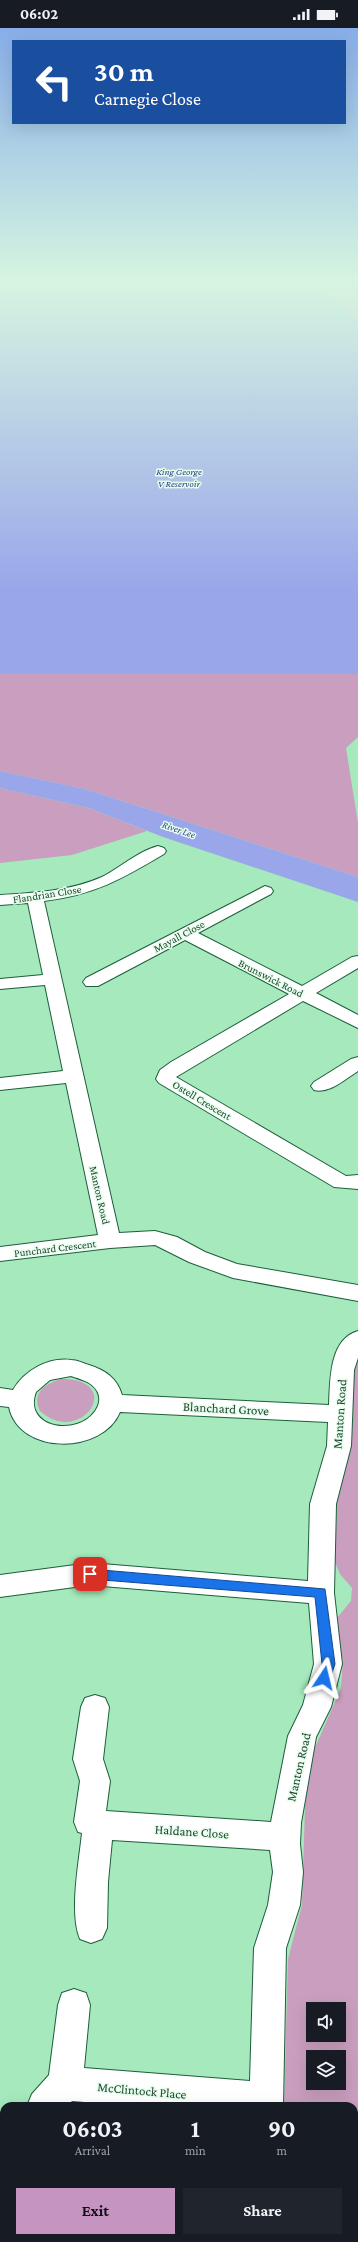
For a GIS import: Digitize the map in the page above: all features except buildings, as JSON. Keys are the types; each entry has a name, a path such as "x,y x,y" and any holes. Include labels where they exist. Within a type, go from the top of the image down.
{"street":[{"name":"Flandrian Close","path":"0,900 35,898 79,890 101,883 158,851"},
{"name":"Mayall Close","path":"92,982 265,891"},
{"name":"Manton Road","path":"35,898 110,1241"},
{"name":"Brunswick Road","path":"185,933 358,1022"},
{"path":"302,994 358,961"},
{"path":"0,984 53,980"},
{"name":"Ostell Crescent","path":"302,994 178,1066 167,1074 166,1079 341,1182 358,1182"},
{"path":"321,1086 358,1063"},
{"path":"0,1084 74,1076"},
{"path":"110,1241 155,1238 169,1242 197,1257 233,1271 358,1293"},
{"name":"Punchard Crescent","path":"0,1254 110,1241"},
{"name":"Manton Road","path":"266,2102 270,1948 284,1905 288,1872 286,1837 293,1778 302,1736 316,1707 328,1664 321,1593 323,1504 339,1446 339,1414 342,1370 348,1353 358,1339"},
{"path":"71,1368 96,1375 105,1383 110,1392 112,1403 104,1418 89,1430 61,1436 34,1428 10,1398 24,1389 32,1380 43,1373 71,1368"},
{"name":"Blanchard Grove","path":"112,1403 339,1414"},
{"path":"0,1586 90,1574 321,1593"},
{"path":"91,1928 92,1882 98,1825 89,1822 95,1781 88,1759 95,1707"},
{"name":"Haldane Close","path":"98,1825 286,1837"},
{"name":"McClintock Place","path":"74,2004 54,2095 240,2102"}],"shaded area":[{"path":"0,674 358,674 358,737 346,748 358,823 358,877 85,789 0,771"},
{"path":"0,788 89,808 147,831 72,855 0,863"},
{"path":"358,1354 358,2102 284,2102 288,1959 302,1905 306,1774 314,1750 341,1688 343,1659 336,1659 337,1618 351,1601 352,1588 340,1574 335,1562 337,1502 350,1447 354,1360"},
{"path":"61,1379 81,1382 91,1389 94,1399 91,1409 82,1417 70,1422 55,1420 40,1411 38,1405 38,1394 41,1390"}],"water":[{"name":"King George V Reservoir","path":"0,383 358,383 358,674 0,674"},
{"name":"River Lee","path":"0,771 85,789 358,877 358,902 163,837 89,808 0,788"}],"route":[{"path":"90,1574 321,1593 328,1664 324,1678"}]}
